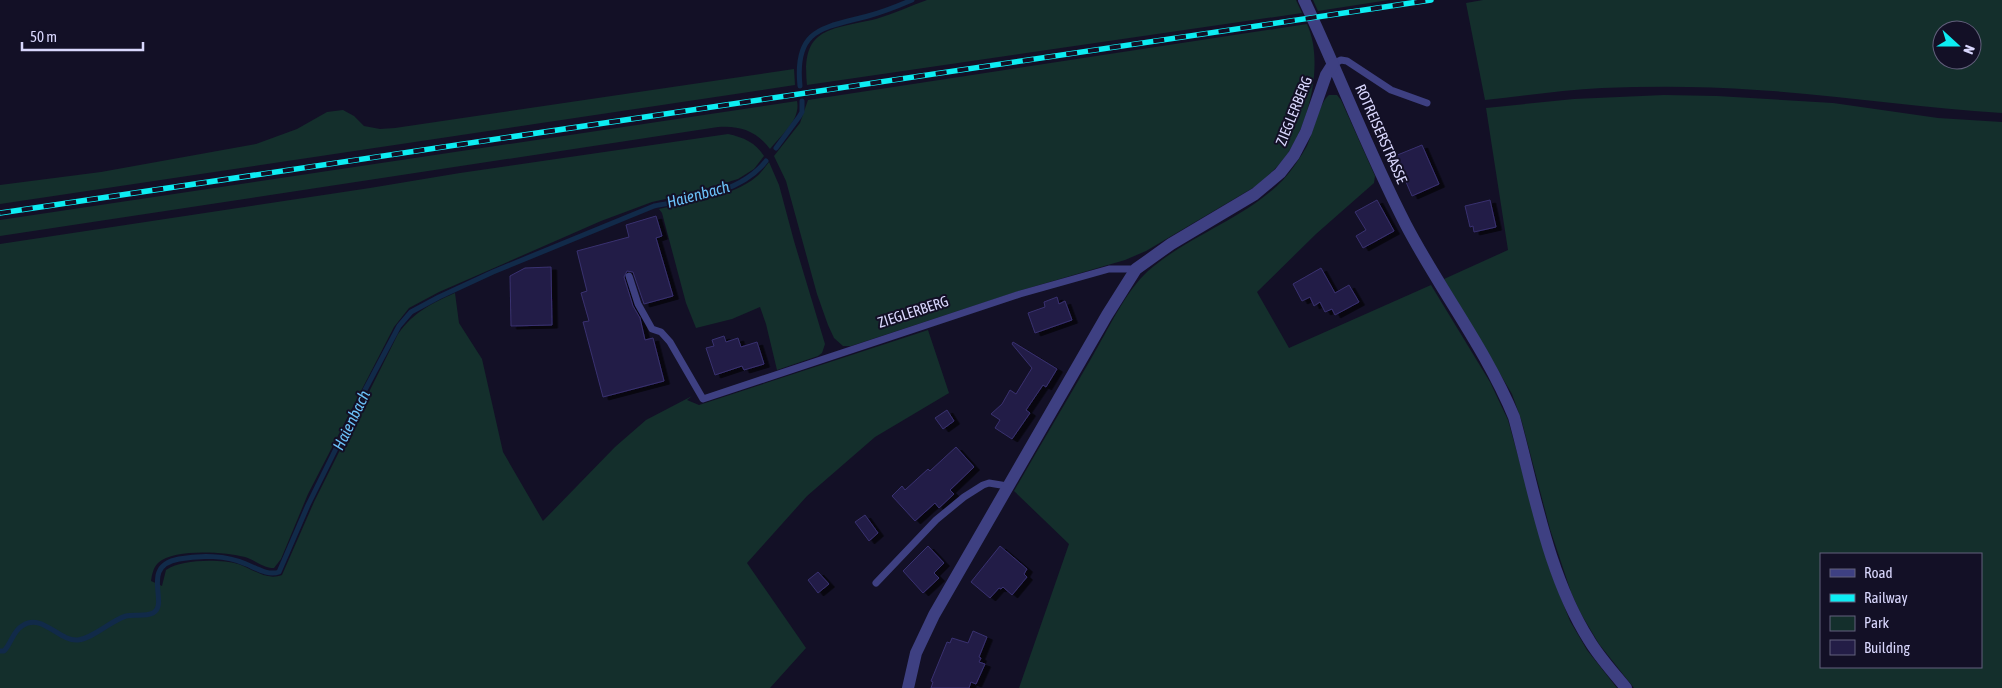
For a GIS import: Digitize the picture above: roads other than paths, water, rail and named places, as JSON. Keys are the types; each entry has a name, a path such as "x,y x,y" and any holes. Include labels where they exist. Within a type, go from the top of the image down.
{"street":[{"name":"ROTREISERSTRASSE","path":"1304,0 1385,183 1436,278 1506,398 1514,417 1554,559 1563,587 1576,616 1589,640 1626,688"},
{"name":"ZIEGLERBERG","path":"908,688 912,665 929,623 1007,486 1136,269 1171,244 1256,194 1280,173 1294,155 1306,132 1326,74 1333,64"}],"lane":[{"path":"1333,64 1341,60 1347,61 1391,90 1405,97 1427,103"},
{"name":"ZIEGLERBERG","path":"630,276 638,304 652,329 661,332 670,342 703,400 1020,294 1109,269 1136,269"},
{"path":"876,584 921,535 957,502 983,485 995,483 1007,486"}],"waterway":[{"name":"Haienbach","path":"800,86 799,67 802,52 807,42 815,34 825,28 879,13 912,0"},
{"name":"Haienbach","path":"776,148 802,112 802,101"},
{"name":"Haienbach","path":"0,651 4,651 19,628 29,623 43,625 64,637 78,640 84,639 126,616 153,613 159,602 157,585 160,569 167,563 179,559 204,556 222,557 266,572 279,572 308,505 365,390 399,326 411,312 493,272 654,206 700,197 730,187 756,172 766,161"}],"railway":[{"path":"0,213 1431,0"}]}
